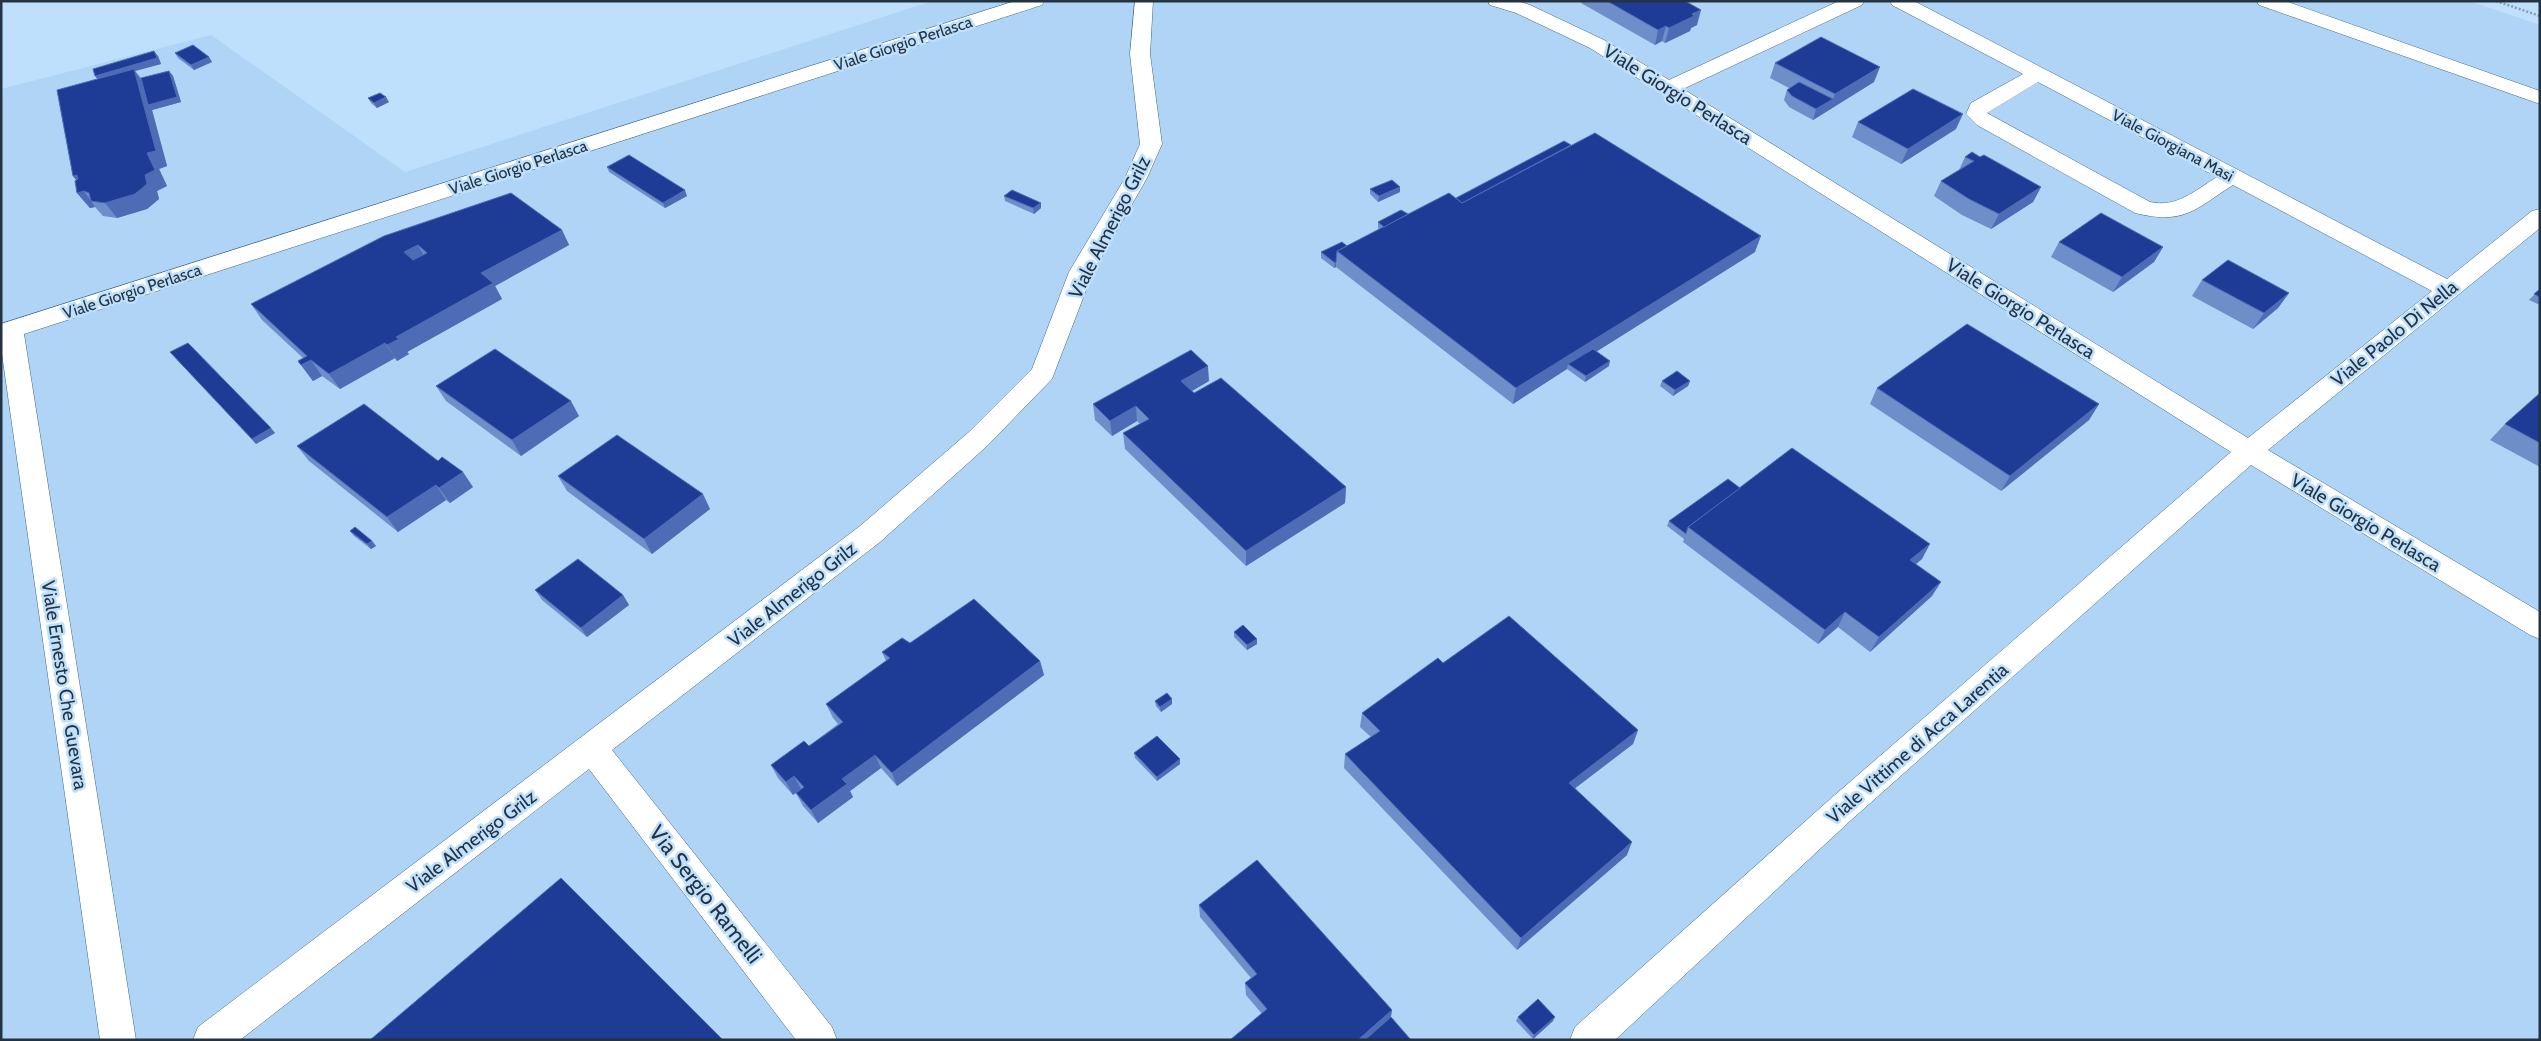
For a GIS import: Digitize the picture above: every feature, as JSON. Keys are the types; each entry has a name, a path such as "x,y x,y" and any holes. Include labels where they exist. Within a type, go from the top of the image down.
{"street":[{"name":"Viale Giorgio Perlasca","path":"6,331 1035,1"},
{"name":"Viale Almerigo Grilz","path":"211,1040 870,534 978,439 1043,373 1081,272 1136,178 1151,144 1140,54 1144,1"},
{"name":"Viale Giorgio Perlasca","path":"1497,1 1523,9 1597,44 2249,451 2540,628"},
{"path":"1668,88 1854,1"},
{"name":"Viale Giorgiana Masi","path":"1899,1 2448,289"},
{"path":"2266,1 2540,98"},
{"path":"2038,74 1978,107 1976,114 1984,121 2143,208 2163,212 2178,210 2233,176"},
{"name":"Viale Paolo Di Nella","path":"2249,451 2540,216"},
{"name":"Viale Ernesto Che Guevara","path":"6,331 118,1040"},
{"name":"Viale Vittime di Acca Larentia","path":"1588,1040 1847,804 2249,451"},
{"name":"Via Sergio Ramelli","path":"592,749 819,1040"}],"path":[{"path":"2496,1 2540,16"}],"shaded area":[{"path":"932,1 2469,1 2540,25 2540,1040 1,1040 1,89 211,35 405,172"}],"building":[{"path":"1607,1 1685,1 1701,10 1692,14 1694,16 1669,28 1666,26 1658,30"},
{"path":"1821,37 1880,67 1835,94 1775,63"},
{"path":"193,45 209,57 191,65 175,53"},
{"path":"154,51 157,58 95,76 93,69"},
{"path":"134,69 156,151 147,153 155,170 145,175 147,184 135,194 105,203 91,201 89,193 84,191 77,193 75,181 78,179 77,175 73,176 57,90"},
{"path":"169,71 177,97 148,105 141,78"},
{"path":"1799,82 1833,99 1816,109 1792,96 1787,90"},
{"path":"1913,89 1963,114 1908,149 1858,122"},
{"path":"380,93 386,97 374,103 368,98"},
{"path":"1595,133 1761,236 1516,388 1337,251 1449,193 1462,203"},
{"path":"1564,141 1571,145 1462,203 1456,198"},
{"path":"1972,152 1980,157 1984,155 2041,187 1999,214 1969,199 1941,181 1974,161 1965,157"},
{"path":"629,155 685,190 663,203 607,167"},
{"path":"1392,180 1400,187 1379,196 1370,189"},
{"path":"1012,190 1041,203 1033,208 1004,196"},
{"path":"511,193 562,230 481,273 493,283 396,337 399,339 387,345 385,343 329,374 311,360 301,365 298,361 307,356 251,304 384,236","holes":["418,245 427,253 413,260 404,252"]},
{"path":"1401,210 1408,214 1384,227 1378,222"},
{"path":"2101,213 2163,247 2122,277 2059,242"},
{"path":"1342,242 1347,246 1337,251 1335,263 1321,252"},
{"path":"2228,260 2289,293 2264,313 2202,280"},
{"path":"2540,289 2540,297 2534,294"},
{"path":"1967,324 2099,404 2010,476 1877,388"},
{"path":"188,343 271,428 252,439 170,352"},
{"path":"495,349 571,401 512,440 436,386"},
{"path":"1593,349 1610,361 1586,376 1568,364"},
{"path":"1191,350 1208,366 1181,381 1194,393 1221,378 1346,487 1246,551 1123,433 1149,419 1136,406 1110,421 1093,404"},
{"path":"1677,371 1690,381 1675,390 1662,381"},
{"path":"2540,393 2540,443 2505,424"},
{"path":"364,404 438,461 442,457 463,472 439,488 436,485 387,517 297,446"},
{"path":"617,435 703,494 644,539 558,476"},
{"path":"1792,448 1930,544 1910,560 1941,582 1879,637 1845,612 1825,630 1688,527"},
{"path":"1728,479 1740,488 1688,527 1686,534 1669,521"},
{"path":"355,527 372,541 367,544 350,531"},
{"path":"578,559 623,595 581,628 535,590"},
{"path":"974,599 1040,661 892,773 875,755 842,779 847,784 811,810 796,793 804,787 794,776 786,782 771,765 804,741 809,746 843,722 826,704 890,658 882,652 902,638 910,643"},
{"path":"1509,616 1638,730 1569,783 1632,842 1521,938 1345,754 1380,731 1362,713 1438,658 1443,663"},
{"path":"1243,625 1257,639 1247,645 1234,632"},
{"path":"1167,693 1172,699 1160,707 1155,701"},
{"path":"1157,736 1180,759 1157,777 1134,753"},
{"path":"1257,860 1392,1010 1358,1040 1230,1040 1267,1009 1245,983 1257,974 1199,905"},
{"path":"561,878 723,1040 370,1040"},
{"path":"1538,999 1555,1017 1534,1035 1518,1017"},
{"path":"1391,1017 1411,1040 1365,1040"}]}
